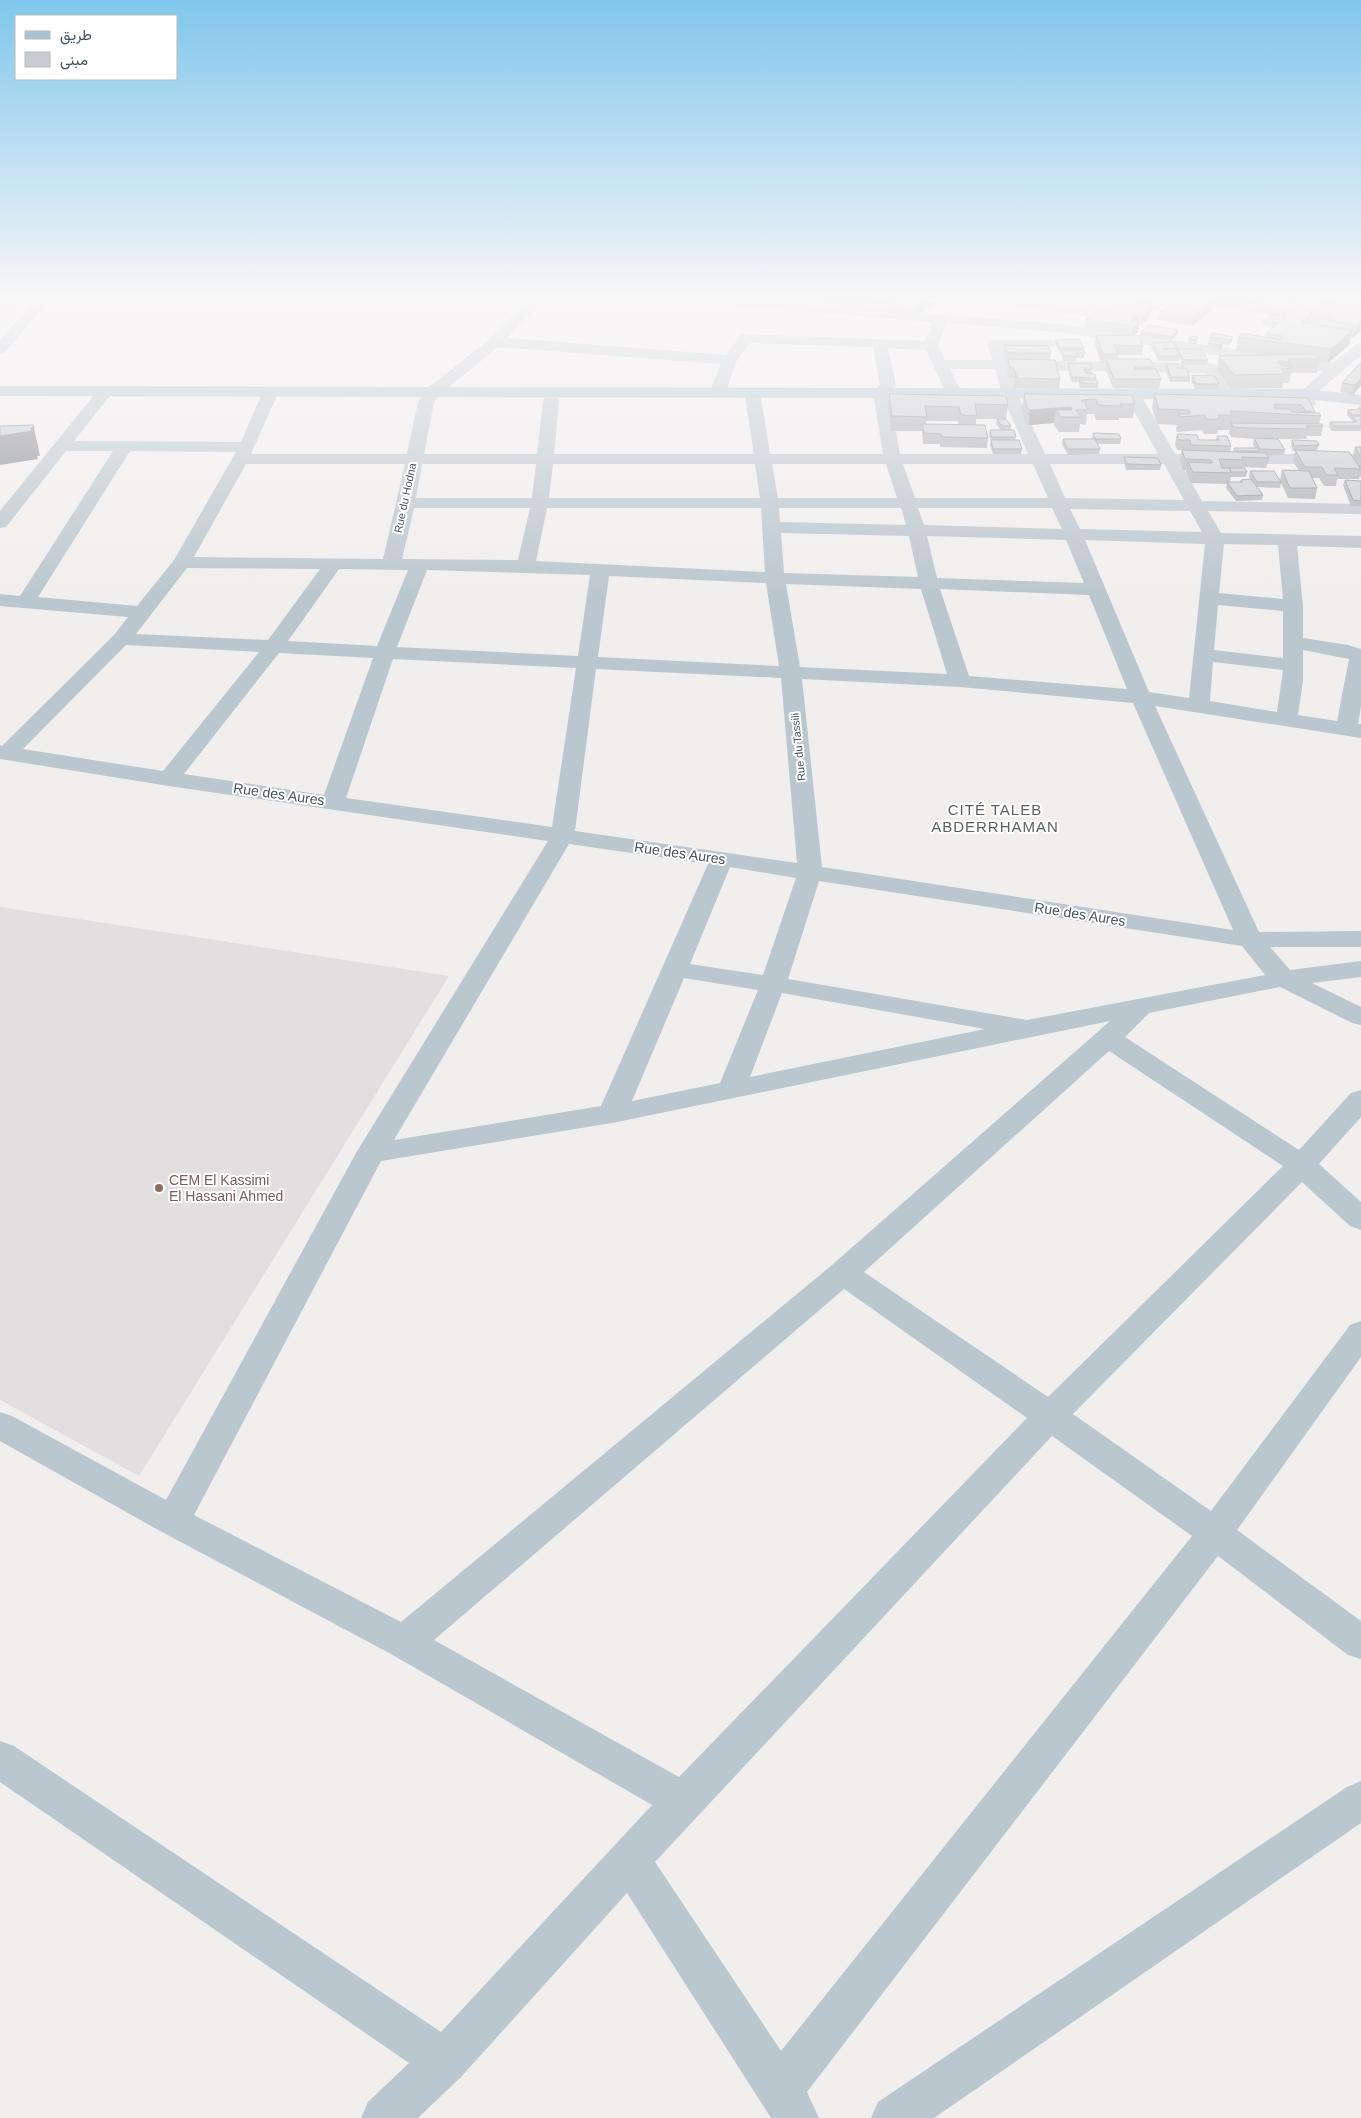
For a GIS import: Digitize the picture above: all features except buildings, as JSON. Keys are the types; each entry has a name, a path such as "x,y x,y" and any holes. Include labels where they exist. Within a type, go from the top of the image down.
{"main road":[{"path":"516,400 610,400"},
{"path":"1083,400 1137,402 1229,400"}],"street":[{"path":"0,523 99,400"},
{"path":"3,752 120,639 144,612 182,562 244,453 267,400"},
{"name":"Rue du Hodna","path":"391,564 406,503 413,460 429,400"},
{"name":"Rue du Tassili","path":"731,1090 773,984 810,872 791,674 774,578 770,504 753,400"},
{"path":"882,400 892,458 917,530 928,582 960,681"},
{"path":"1013,400 1037,458 1073,534 1094,589 1141,697 1250,940 1282,979 1361,1017"},
{"path":"526,566 540,502 551,401"},
{"path":"1137,402 1215,539 1199,706"},
{"path":"62,446 413,460 545,458 1361,459"},
{"path":"26,601 124,447"},
{"path":"406,503 1058,503 1361,509"},
{"path":"772,527 1361,542"},
{"path":"1286,720 1293,681 1293,606 1287,539"},
{"path":"182,562 526,566 774,578 1094,589"},
{"path":"168,779 274,646 333,564"},
{"path":"333,802 385,651 420,565"},
{"path":"173,1521 371,1153 563,835 600,570"},
{"path":"1210,598 1293,606"},
{"path":"0,600 144,612"},
{"path":"120,639 960,681 1141,697 1353,730 1360,656 1348,651 1293,642"},
{"path":"1204,655 1293,665"},
{"name":"Rue des Aures","path":"3,752 168,779 563,835 1250,940 1361,939"},
{"path":"612,1114 722,859"},
{"path":"674,969 1030,1028"},
{"path":"371,1153 612,1114 1030,1028 1282,979 1361,970"},
{"path":"404,1642 843,1274 1108,1038 1139,1008"},
{"path":"1108,1038 1302,1165 1361,1219"},
{"path":"384,2118 445,2061 683,1801 1050,1416 1302,1165 1361,1099"},
{"path":"843,1274 1050,1416 1214,1533 1361,1643"},
{"path":"630,1860 788,2103 1361,1333"},
{"path":"0,1425 173,1521 404,1642 683,1801"},
{"path":"0,1759 445,2061"},
{"path":"894,2118 1361,1800"}],"shaded area":[{"name":"CEM El Kassimi El Hassani Ahmed","path":"0,907 449,976 139,1476 0,1400"}],"place":[{"name":"CEM El Kassimi El Hassani Ahmed","path":"159,1188"}],"district":[{"name":"CITÉ TALEB ABDERRHAMAN","path":"995,818"}]}
